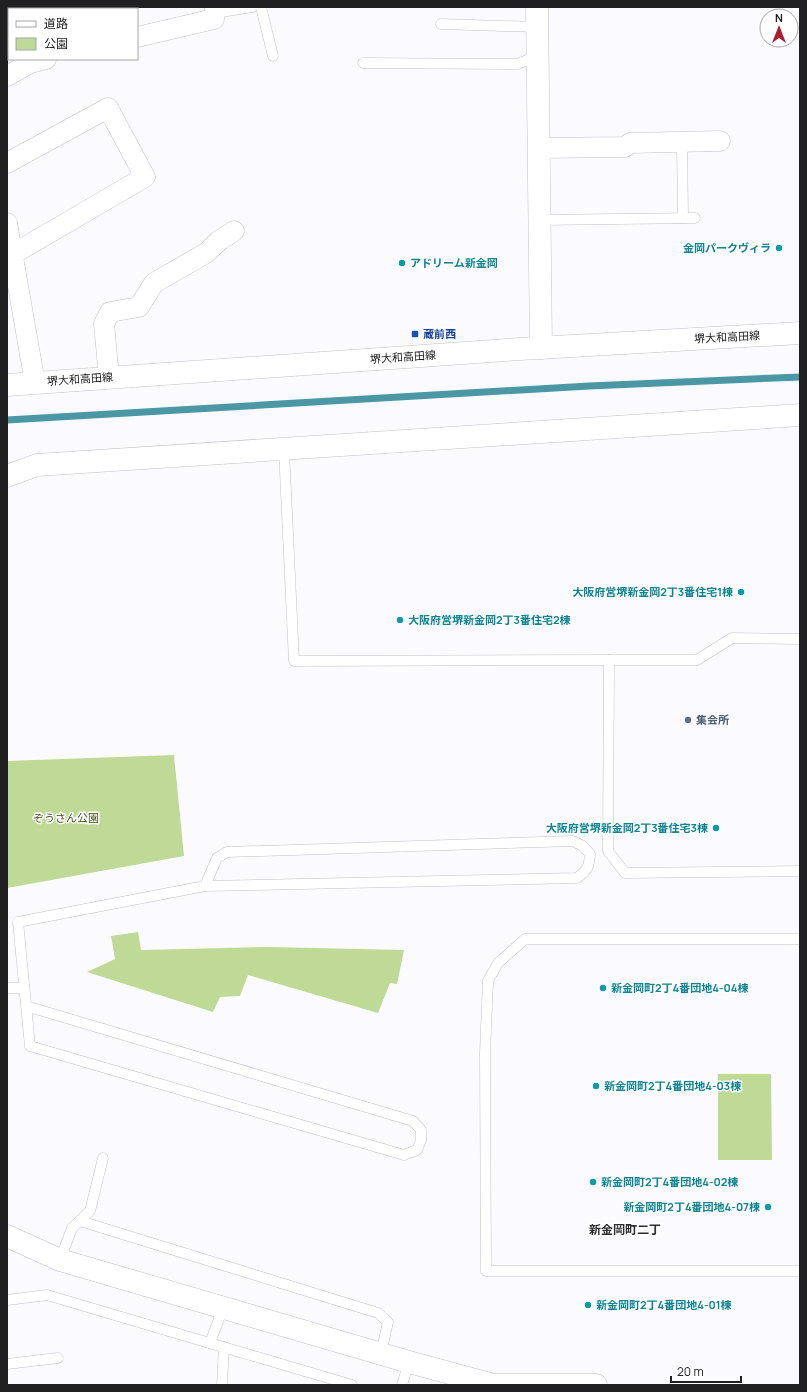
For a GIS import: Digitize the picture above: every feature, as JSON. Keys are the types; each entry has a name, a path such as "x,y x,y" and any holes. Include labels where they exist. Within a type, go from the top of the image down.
{"street":[{"path":"138,37 214,19 215,10"},
{"path":"537,17 541,348"},
{"path":"7,76 30,63 42,60"},
{"path":"7,163 108,108 145,177 13,254"},
{"path":"539,148 625,147 630,143 720,141"},
{"path":"7,223 35,383"},
{"path":"109,377 104,324 110,312 139,307 154,284 206,253 220,240 234,231"},
{"name":"堺大和高田線","path":"7,385 541,348 800,333"},
{"path":"7,476 37,465 800,415"},
{"path":"7,1236 60,1260 409,1362 494,1384 596,1385"}],"lane":[{"path":"215,10 252,7"},
{"path":"261,7 273,56"},
{"path":"441,24 537,17"},
{"path":"363,63 518,64 538,55"},
{"path":"682,142 684,218"},
{"path":"540,220 695,218"},
{"path":"284,450 294,661 697,660 732,638 800,639"},
{"path":"609,660 608,851 625,873 800,871"},
{"path":"26,1006 413,1121 421,1130 421,1140 417,1150 404,1155 30,1046 24,988 18,922 205,886 577,878 584,873 589,866 590,854 583,846 573,841 227,852 217,858 205,886"},
{"path":"800,939 525,939 498,963 488,981 485,1053 486,1270 800,1271"},
{"path":"7,988 24,988"},
{"path":"60,1260 72,1228 90,1211 103,1158"},
{"path":"80,1221 378,1313 388,1322 381,1353"},
{"path":"7,1300 47,1295 352,1385"},
{"path":"210,1343 224,1308"},
{"path":"222,1385 224,1347"},
{"path":"7,1364 58,1358"},
{"path":"402,1385 409,1362"}],"green space":[{"name":"ぞうさん公園","path":"174,755 184,856 7,888 7,761"},
{"path":"138,932 141,950 269,947 404,950 397,984 390,983 378,1013 248,975 240,996 220,997 213,1012 87,972 115,959 111,936"},
{"path":"718,1074 771,1074 772,1160 718,1160"}],"waterway":[{"path":"7,420 589,386 800,377"}],"place":[{"name":"金岡パークヴィラ","path":"779,248"},
{"name":"アドリーム新金岡","path":"402,263"},
{"name":"蔵前西","path":"415,334"},
{"name":"大阪府営堺新金岡2丁3番住宅1棟","path":"741,592"},
{"name":"大阪府営堺新金岡2丁3番住宅2棟","path":"400,620"},
{"name":"集会所","path":"688,720"},
{"name":"大阪府営堺新金岡2丁3番住宅3棟","path":"716,828"},
{"name":"新金岡町2丁4番団地4-04棟","path":"603,988"},
{"name":"新金岡町2丁4番団地4-03棟","path":"596,1086"},
{"name":"新金岡町2丁4番団地4-02棟","path":"593,1182"},
{"name":"新金岡町2丁4番団地4-07棟","path":"768,1207"},
{"name":"新金岡町2丁4番団地4-01棟","path":"588,1305"}],"district":[{"name":"新金岡町二丁","path":"625,1230"}]}
